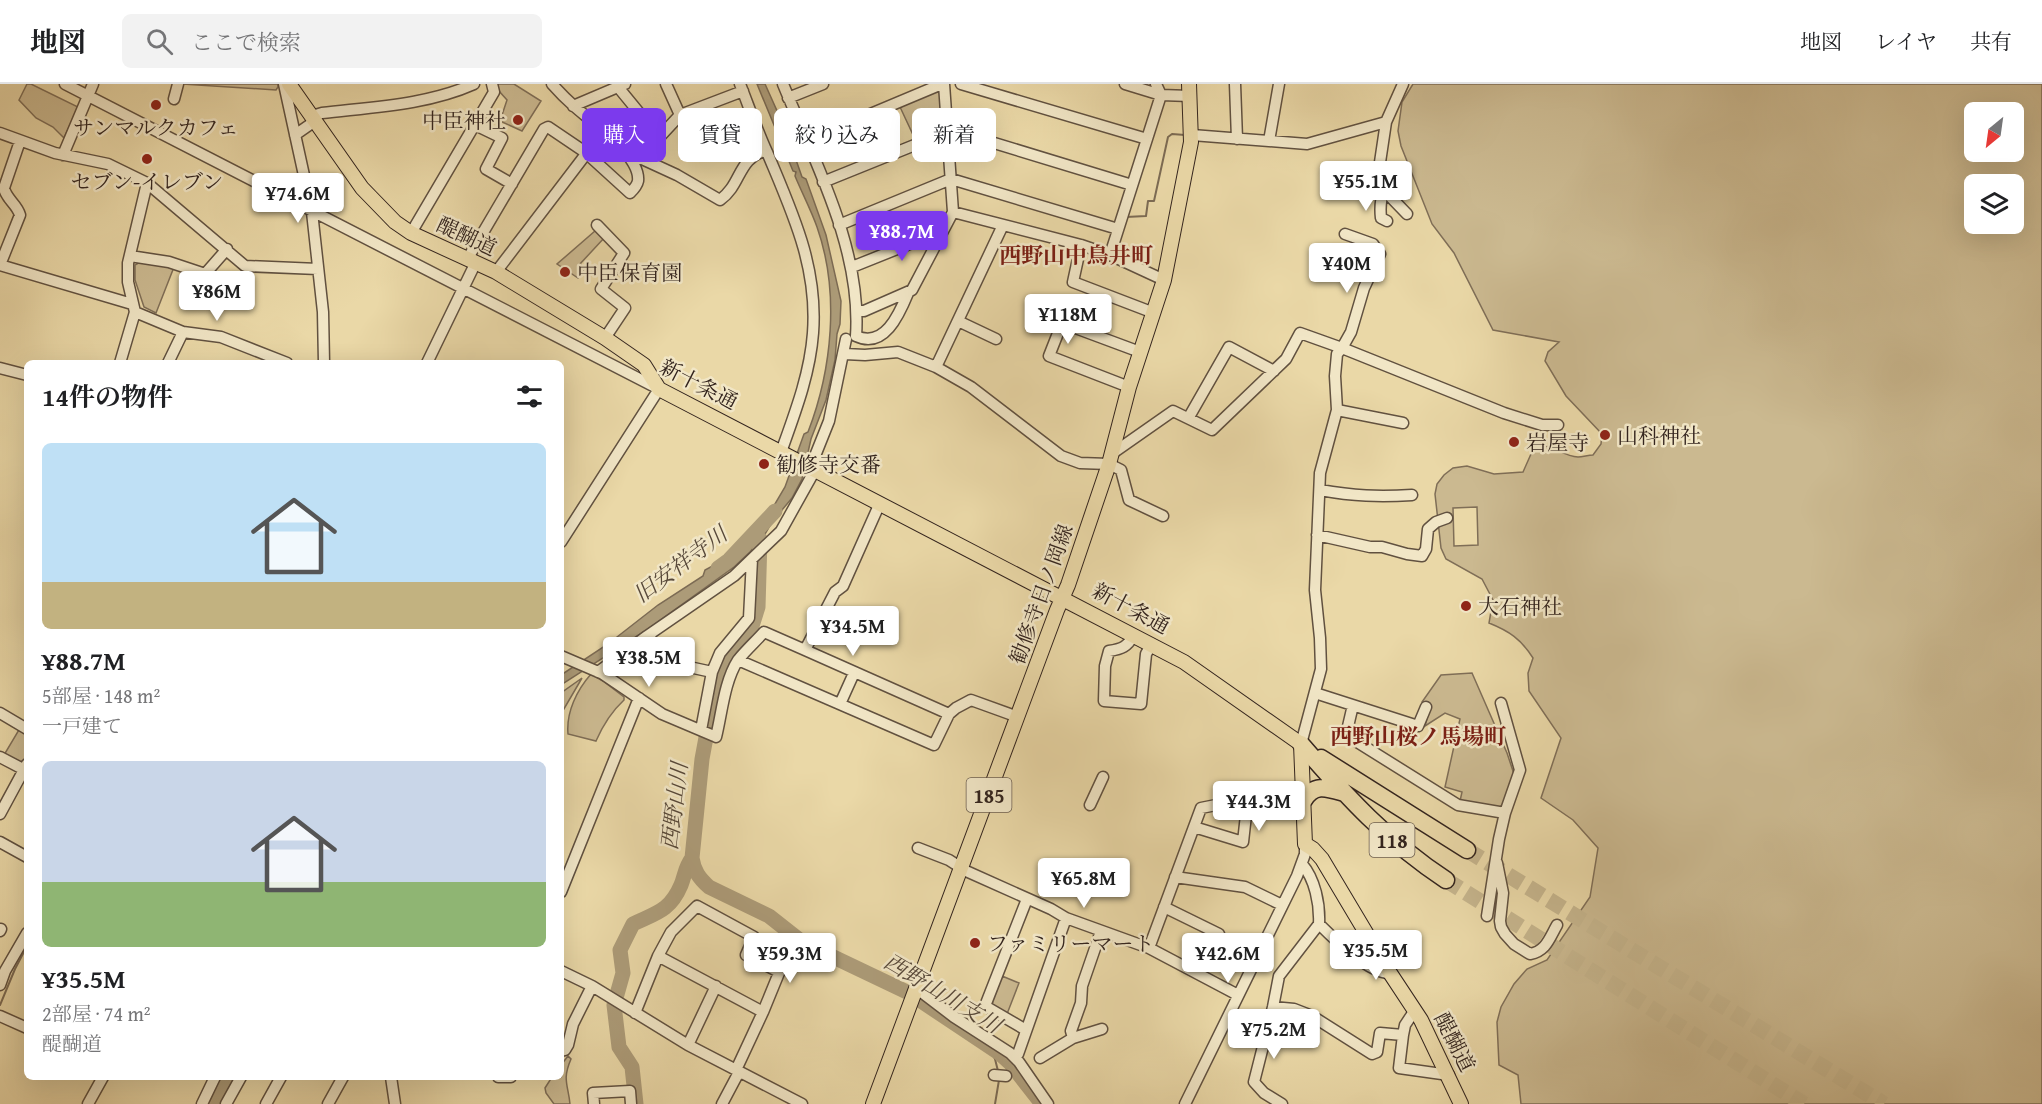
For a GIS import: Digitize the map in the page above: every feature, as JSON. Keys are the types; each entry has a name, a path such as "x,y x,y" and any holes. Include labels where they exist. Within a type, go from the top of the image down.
{"highway":[{"name":"118","path":"1300,744 1344,793 1397,844 1446,880"},
{"name":"118","path":"1300,744 1467,850"},
{"path":"1304,800 1310,791 1320,788 1344,793"}],"main road":[{"name":"醍醐道","path":"290,84 362,188 394,222 411,233 496,272 605,338 644,365 659,389"},
{"name":"勧修寺日ノ岡線","path":"873,1104 1062,598 1111,459 1140,352 1164,280 1192,135 1190,90"},
{"name":"新十条通","path":"659,389 1184,662 1300,744"},
{"path":"1300,744 1305,844"},
{"name":"醍醐道","path":"1305,844 1322,859 1421,1020 1461,1104"}],"street":[{"name":"新十条通","path":"65,84 659,389"},
{"path":"63,155 93,84"},
{"path":"284,84 312,212 323,316 324,360"},
{"path":"295,135 322,113 436,97 474,84"},
{"path":"411,233 494,92 492,84"},
{"path":"552,84 582,113"},
{"path":"666,84 678,111"},
{"path":"783,84 792,108"},
{"path":"788,98 823,84"},
{"path":"885,108 943,84 945,108"},
{"path":"962,84 1147,139"},
{"path":"1125,84 1161,95 1190,90"},
{"path":"1110,255 1161,95 1156,84"},
{"path":"1235,84 1237,139"},
{"path":"1269,141 1279,84"},
{"path":"1403,84 1386,123 1379,169 1380,186 1407,214"},
{"path":"165,86 176,90"},
{"path":"573,106 622,86 638,108"},
{"path":"695,108 741,87 805,248 812,279 813,332 805,383 786,454"},
{"path":"666,130 678,117"},
{"path":"1192,135 1307,144 1386,123"},
{"path":"475,125 502,138 486,169 512,184"},
{"path":"428,360 462,288 472,260 544,129 548,127 582,151"},
{"path":"0,133 63,155 108,164 147,183 245,266 318,269"},
{"path":"20,141 4,188 5,194 18,207 20,215 0,265 134,308 183,332 221,337 279,360"},
{"path":"996,144 1132,185"},
{"path":"823,182 912,146"},
{"path":"641,162 677,176 720,200 729,194 748,158 766,150"},
{"path":"496,272 582,159"},
{"path":"595,162 630,194 638,181 636,162"},
{"path":"815,162 839,225 852,267 858,310 856,336 863,339 877,338 889,329 908,293"},
{"path":"858,310 864,311 912,290 953,212 950,162"},
{"path":"839,225 951,179 1118,229"},
{"path":"121,360 134,308 128,282 130,256 147,183"},
{"path":"1384,192 1380,204 1380,215 1386,222"},
{"path":"953,212 1081,245 1110,255 1164,280"},
{"path":"597,225 624,253 601,289 625,309 605,338"},
{"path":"936,367 1003,225"},
{"path":"852,267 942,231"},
{"path":"1300,744 1321,669 1315,590 1320,473 1336,410 1337,354 1351,332 1364,288 1380,254 1373,243 1344,234"},
{"path":"1081,245 1073,282 1154,314"},
{"path":"130,256 169,262 205,274 227,249"},
{"path":"958,321 996,339"},
{"path":"1130,387 1048,356 1062,323 1140,352"},
{"path":"169,360 183,332"},
{"path":"844,354 898,352 936,367 971,387 1061,456 1080,463 1111,459 1173,411 1212,430 1286,359 1300,333 1504,413 1542,425 1558,425"},
{"path":"594,670 734,576 781,531 813,468 815,456 829,421 846,339"},
{"path":"1189,417 1229,346 1274,371"},
{"path":"0,368 24,374"},
{"path":"564,538 659,389"},
{"path":"1336,410 1403,423"},
{"path":"1111,459 1121,470 1129,500 1163,516"},
{"path":"1320,490 1373,497 1412,495"},
{"path":"805,650 835,592 843,586 880,503"},
{"path":"1317,535 1422,556 1426,549 1428,529 1447,518"},
{"path":"709,733 712,672 720,653 748,618 753,559"},
{"path":"709,733 738,660 764,632 950,714"},
{"path":"1134,635 1128,645 1109,651 1105,666 1104,701 1141,704 1146,654 1151,645"},
{"path":"647,636 680,664 712,672"},
{"path":"564,657 594,670 662,714 709,733"},
{"path":"738,660 934,745 950,714 956,708 972,700 1018,717"},
{"path":"840,704 854,673"},
{"path":"1315,693 1418,726 1426,707"},
{"path":"564,885 639,698"},
{"path":"1487,916 1505,813 1520,770 1501,703"},
{"path":"1353,705 1346,735 1458,805 1505,813"},
{"path":"0,713 24,727"},
{"path":"0,757 24,766"},
{"path":"0,814 24,768"},
{"path":"1090,805 1103,777"},
{"path":"1149,948 1201,808 1216,805 1246,815 1243,842 1194,827"},
{"path":"0,842 24,855"},
{"path":"1185,1104 1302,864 1305,844"},
{"path":"918,848 1066,918 1149,948 1238,995"},
{"path":"1496,860 1503,893 1500,921 1505,934 1514,944 1530,954 1538,952 1545,948 1557,925"},
{"path":"1302,864 1310,874 1316,895 1319,924 1338,944 1359,959 1383,974 1390,973"},
{"path":"1175,877 1245,887 1282,904"},
{"path":"1026,1030 985,1006 1027,898"},
{"path":"635,1013 658,956 671,932 697,906 754,937 746,955 779,972"},
{"path":"1164,907 1220,934 1199,975"},
{"path":"1018,1054 1066,918"},
{"path":"1282,1104 1264,1094 1254,1082 1279,976 1319,924"},
{"path":"1073,1038 1071,1031 1081,1003 1082,986 1101,931"},
{"path":"0,985 5,971 24,938"},
{"path":"722,1104 764,1012 790,946"},
{"path":"658,956 764,1012"},
{"path":"564,972 592,986 688,1045 801,1104"},
{"path":"564,1050 568,1045 573,1024 592,986"},
{"path":"688,1045 716,986"},
{"path":"914,994 1010,1053 1019,1062 1048,1104"},
{"path":"1273,1008 1294,1010 1312,1016 1372,1054 1377,1052 1380,1033 1403,1035"},
{"path":"1414,1010 1405,1025 1399,1068 1449,1075"},
{"path":"2,1016 24,1027"},
{"path":"1040,1058 1073,1038 1102,1029"},
{"path":"994,1076 1006,1076"},
{"path":"88,1104 101,1080"},
{"path":"202,1104 214,1080"},
{"path":"226,1104 239,1080"},
{"path":"266,1104 279,1080"},
{"path":"328,1104 341,1080"},
{"path":"391,1080 395,1104"},
{"path":"594,1104 593,1093 630,1090 632,1104"}],"shaded area":[{"path":"27,84 78,107 64,138 53,127 36,118 19,100"},
{"path":"182,84 278,84 278,87 276,90"},
{"path":"496,84 514,84 541,101 522,131 500,121 507,100"},
{"path":"757,84 765,84 776,108 774,125"},
{"path":"1413,84 2042,84 2042,1104 1521,1104 1518,1075 1499,1065 1497,1022 1501,1007 1514,984 1527,969 1547,960 1590,897 1598,848 1573,820 1541,798 1561,738 1529,691 1528,673 1533,658 1514,636 1489,623 1493,600 1482,579 1446,559 1441,548 1435,494 1437,484 1453,468 1467,466 1494,474 1523,472 1535,445 1547,446 1572,456 1593,455 1601,444 1602,434 1566,396 1545,361 1548,352 1559,342 1493,330 1454,253 1432,224 1401,146 1398,131 1402,102","holes":["1477,507 1478,545 1454,546 1453,508"]},
{"path":"937,91 941,92 942,108 912,108 912,133 900,107"},
{"path":"789,162 797,162 802,177 806,179 826,235 841,301 835,360 826,400 811,439 802,479 792,498 765,534 734,567 645,631 564,683 564,673 608,644 658,605 703,576 705,570 716,564 721,566 756,536 785,487 804,434 808,432 823,383 831,304 824,252 815,221 795,176 796,172 793,171"},
{"path":"595,231 599,231 605,237 580,264 585,268 578,278 557,264"},
{"path":"142,261 174,267 156,313 144,307 135,280 135,265"},
{"path":"1472,673 1515,777 1504,809 1460,801 1462,792 1445,787 1460,719 1445,713 1425,726 1430,707 1422,702 1441,675"},
{"path":"591,674 624,697 596,741 568,734 569,718 574,702 581,687"},
{"path":"582,678 564,709 564,691"},
{"path":"20,728 24,731 24,760 18,763 4,755"},
{"path":"1284,786 1282,801 1270,800 1271,788"},
{"path":"1002,976 1019,983 1007,1014 993,1006 992,999"},
{"path":"568,1056 571,1059 566,1077 570,1104 554,1104 545,1088 550,1080 564,1080 564,1061"}],"waterway":[{"path":"1126,217 1146,216 1148,201 1154,201 1168,137 1172,134 1185,135"},
{"path":"1119,242 1121,251"},
{"name":"旧安祥寺川","path":"718,568 729,560 775,511"},
{"name":"西野山川","path":"636,1104 632,1067 619,1047 614,1005 623,973 620,950 633,924 662,910 672,901 692,858 702,759 717,678 731,650 752,626 758,607 760,539"},
{"name":"西野山川支川","path":"692,858 697,874 709,887 769,916 802,942 909,993 999,1053 1010,1063 1042,1104"},
{"path":"0,1005 24,952"},
{"path":"988,1046 998,1071"},
{"name":"旧安祥寺川","path":"213,1104 225,1080"},
{"path":"995,1104 999,1080"}],"tunnel":[{"path":"1467,850 1884,1104"},
{"path":"1446,880 1804,1104"}],"place":[{"name":"サンマルクカフェ","path":"156,105"},
{"name":"中臣神社","path":"518,120"},
{"name":"セブン-イレブン","path":"147,159"},
{"name":"中臣保育園","path":"565,272"},
{"name":"山科神社","path":"1605,435"},
{"name":"岩屋寺","path":"1514,442"},
{"name":"勧修寺交番","path":"764,464"},
{"name":"大石神社","path":"1466,606"},
{"name":"ファミリーマート","path":"975,943"}],"district":[{"name":"西野山中鳥井町","path":"1076,255"},
{"name":"西野山桜ノ馬場町","path":"1418,736"}]}
